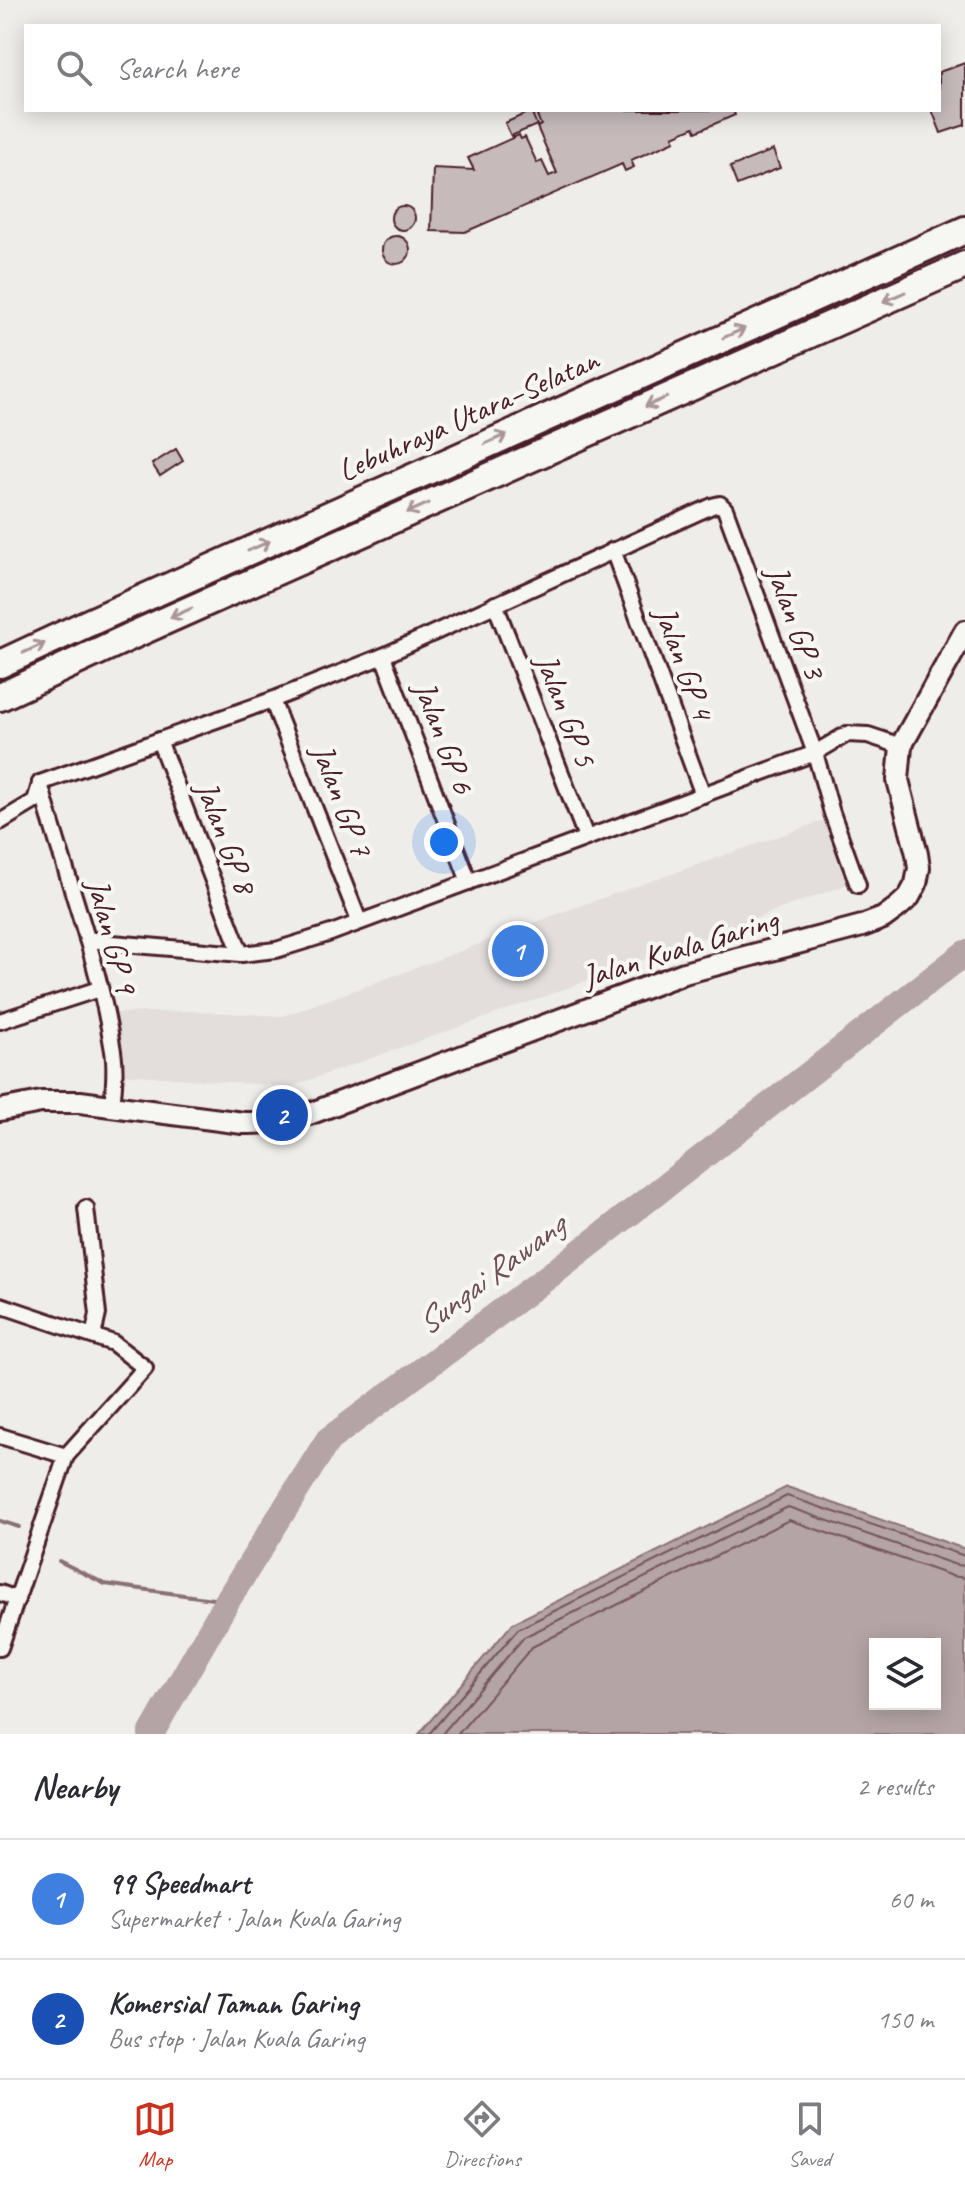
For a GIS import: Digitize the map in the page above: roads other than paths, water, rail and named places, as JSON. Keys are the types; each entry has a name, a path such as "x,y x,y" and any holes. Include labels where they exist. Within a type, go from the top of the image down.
{"highway":[{"name":"Lebuhraya Utara–Selatan","path":"0,664 965,230"},
{"name":"Lebuhraya Utara–Selatan","path":"0,697 965,265"}],"street":[{"name":"Jalan GP 3","path":"613,550 712,506 720,504 725,509 815,753 832,813 858,885"},
{"path":"0,822 35,801 40,783 272,700 383,656 613,550"},
{"name":"Jalan GP 4","path":"613,550 703,795"},
{"name":"Jalan GP 5","path":"495,604 586,837"},
{"name":"Jalan Kuala Garing","path":"0,1110 41,1102 80,1102 243,1123 285,1120 309,1114 684,973 883,918 909,897 919,868 898,780 901,746 965,631"},
{"name":"Jalan GP 6","path":"383,656 469,882"},
{"name":"Jalan GP 7","path":"272,700 359,921"},
{"path":"87,939 241,954 276,950 331,933 815,753 847,734 868,735 901,746"},
{"name":"Jalan GP 8","path":"159,740 241,954"},
{"name":"Jalan GP 9","path":"40,783 87,939 114,1053 112,1106"},
{"path":"0,1021 99,989"},
{"path":"86,1208 98,1314 93,1336"},
{"path":"0,1305 113,1343 145,1368 66,1456 0,1648"},
{"path":"0,1436 66,1456"},
{"path":"0,1593 17,1599"}],"water":[{"path":"787,1487 965,1549 965,1734 419,1734 513,1623"}],"waterway":[{"name":"Sungai Rawang","path":"151,1734 227,1601 328,1440 557,1270 965,953"},
{"path":"0,1521 19,1527"},
{"path":"59,1561 105,1584 227,1601"}],"place":[{"name":"99 Speedmart","path":"518,951"},
{"name":"Komersial Taman Garing","path":"282,1115"}]}
